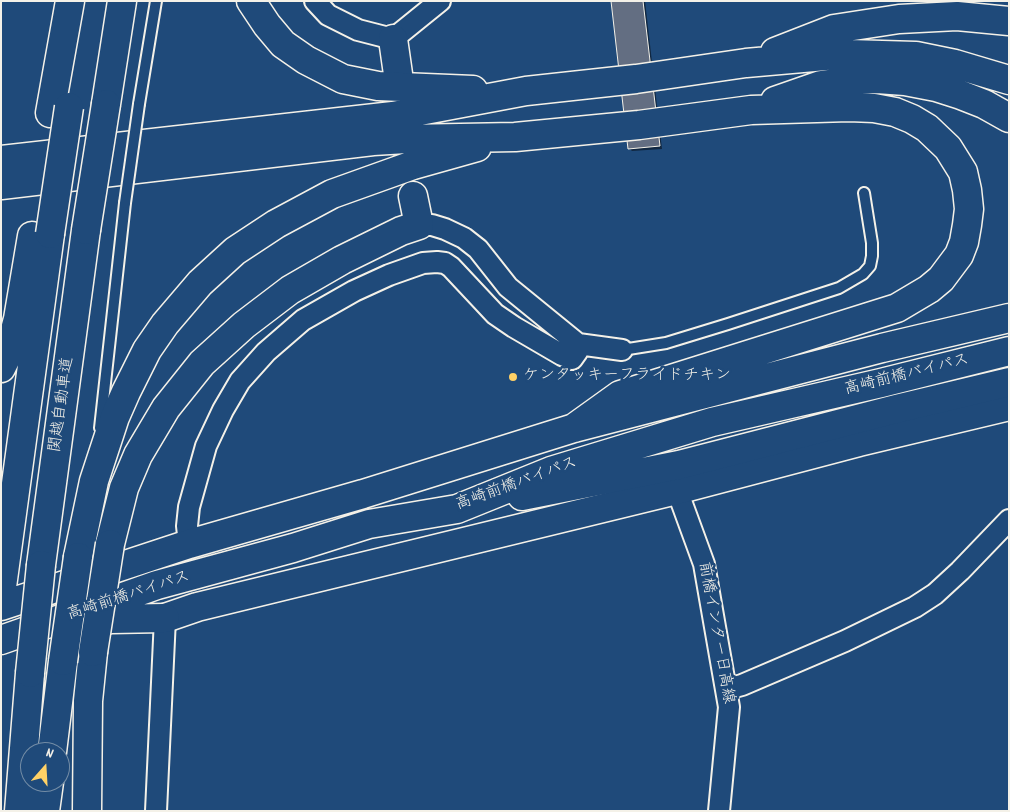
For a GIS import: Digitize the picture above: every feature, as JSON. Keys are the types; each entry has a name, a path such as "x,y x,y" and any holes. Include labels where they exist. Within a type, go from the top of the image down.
{"main road":[{"path":"3,585 41,235 60,110 70,1"},
{"path":"60,110 86,1"},
{"name":"関越自動車道","path":"18,811 42,565 86,230 122,1"},
{"path":"251,1 283,44 306,60 343,79 401,88 526,91"},
{"path":"746,63 834,29 899,19 926,17 957,16 1009,21"},
{"path":"393,39 398,74"},
{"path":"1,160 393,116 526,91 636,79 746,63 848,54 916,56 955,64 1009,80"},
{"path":"751,110 821,85 877,79 905,81 961,94 1009,118"},
{"path":"1,185 373,141 514,137 639,125 751,110 849,107 874,108 895,112 927,128 948,148 963,172 969,208 964,242 959,255 941,279 929,289 897,308 620,395 574,428"},
{"path":"53,742 78,556 94,481 115,417 147,350 183,302 200,283 235,251 276,224 332,194 413,165 514,137"},
{"path":"87,811 88,702 100,597 110,544 124,488 138,455 166,408 202,363 222,343 264,308 290,290 342,260 419,224 413,196"},
{"path":"1,368 9,352 41,235"},
{"name":"高崎前橋バイパス","path":"1,606 189,544 363,494 574,428 882,348 1009,318"},
{"name":"高崎前橋バイパス","path":"4,639 157,585 293,548 370,524 457,509 551,471 712,422 1009,351"},
{"path":"457,509 678,465 1009,382"},
{"path":"4,639 21,640 111,619 166,618 175,613 196,607 677,490 859,442 1009,406"},
{"path":"45,811 48,792"}],"street":[{"path":"315,1 328,15 358,30 393,39 440,1"},
{"path":"419,224 439,227 464,238 478,249 508,287 578,344 622,350"},
{"path":"189,544 187,526 193,492 206,446 223,410 240,381 253,366 303,320 329,304 388,275 423,263 445,263 451,267 494,314 546,346 572,358 577,352 578,344"},
{"path":"290,290 303,320"},
{"name":"前橋インター日高線","path":"677,490 704,564 727,689 729,707 719,811"},
{"path":"727,689 742,685 836,644 915,607 935,594 960,571 1009,520"},
{"path":"156,811 166,618"}],"lane":[{"path":"94,481 125,203 156,1"},
{"path":"622,350 666,343 737,321 839,288 863,274 870,266 872,256 872,243 864,193"}],"building":[{"path":"611,1 643,1 660,146 628,149"}],"place":[{"name":"ケンタッキーフライドチキン","path":"513,377"}]}
